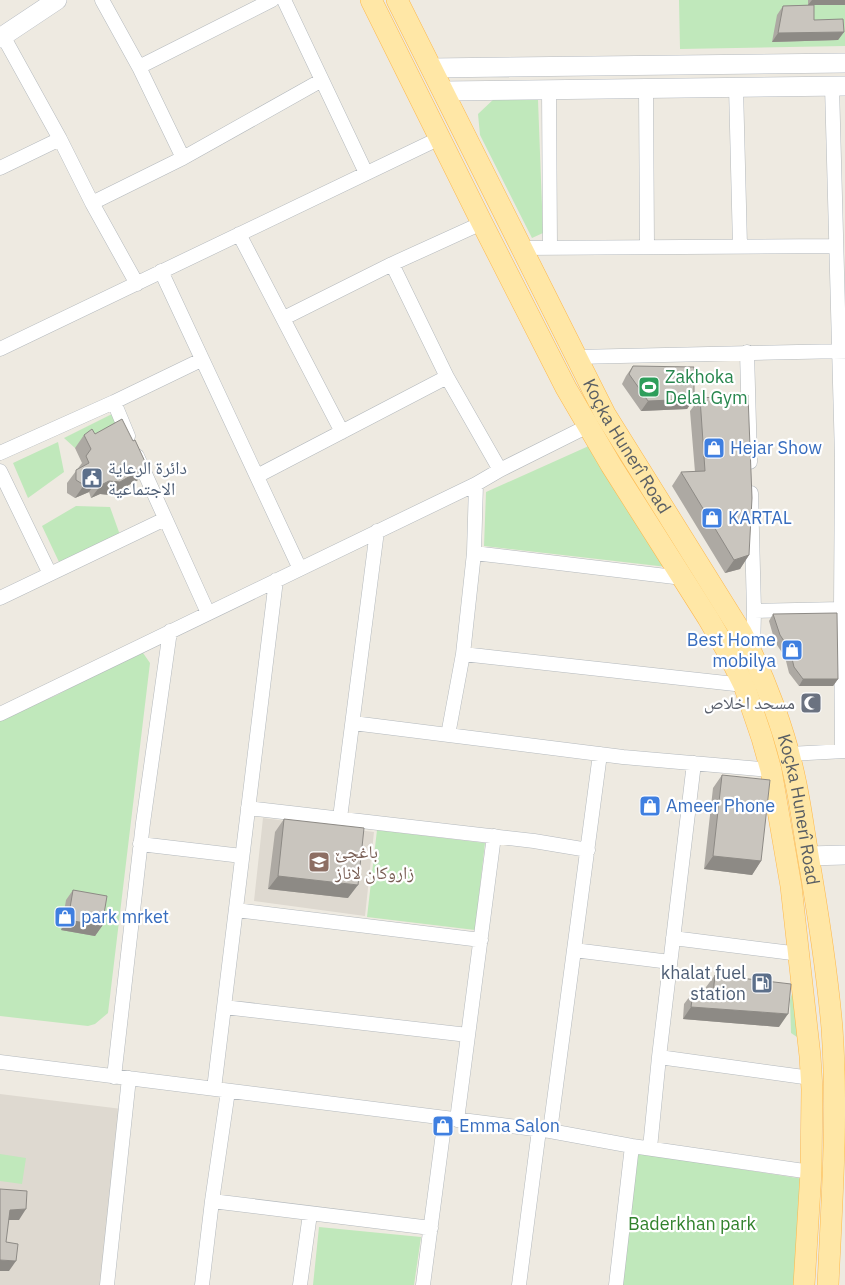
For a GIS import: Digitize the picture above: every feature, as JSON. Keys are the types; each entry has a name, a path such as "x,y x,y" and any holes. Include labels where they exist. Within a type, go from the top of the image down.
{"main road":[{"path":"1,37 57,0"},
{"path":"371,0 482,223 588,426 634,503 708,618 744,685 762,738 771,770 791,886 800,954 811,1078 811,1172 804,1285"},
{"name":"Koçka Hunerî Road","path":"397,0 605,414 731,615 752,653 769,696 796,785 838,1028 834,1121 838,1213 828,1285"},
{"path":"431,68 845,63"},
{"path":"443,92 838,86"},
{"path":"808,856 845,856"},
{"path":"812,1122 834,1121"}],"street":[{"path":"102,0 140,67 183,158"},
{"path":"140,67 272,0"},
{"path":"284,0 366,173"},
{"path":"1,37 60,139 92,203 137,284"},
{"path":"92,203 183,158 322,80"},
{"path":"788,754 844,751 841,609 844,457 842,351 836,246 838,86"},
{"path":"736,87 740,246"},
{"path":"646,88 647,247"},
{"path":"549,89 550,248"},
{"path":"0,349 440,138"},
{"path":"0,168 60,139"},
{"path":"284,318 392,264 482,223"},
{"path":"239,234 342,432"},
{"path":"520,248 836,246"},
{"path":"392,264 447,378 500,470"},
{"path":"161,271 300,568"},
{"path":"576,358 842,351"},
{"path":"747,352 754,611 752,653"},
{"path":"0,453 114,402 201,360"},
{"path":"257,476 447,378"},
{"path":"114,402 164,519 208,613"},
{"path":"0,714 476,484 588,426"},
{"path":"0,471 50,574"},
{"path":"448,735 463,654 474,553 476,484"},
{"path":"0,598 164,519"},
{"path":"340,818 377,531"},
{"path":"474,553 683,578"},
{"path":"214,1089 276,580"},
{"path":"754,611 841,609"},
{"path":"114,1077 140,844 170,632"},
{"path":"463,654 744,685"},
{"path":"353,723 600,754 771,770"},
{"path":"519,1285 574,950 600,754"},
{"path":"650,1148 694,763"},
{"path":"248,808 494,836 588,850"},
{"path":"423,1285 431,1228 468,1035 494,836"},
{"path":"140,844 242,856"},
{"path":"236,910 481,940"},
{"path":"673,938 800,954"},
{"path":"574,950 670,962"},
{"path":"224,1007 468,1035"},
{"path":"659,1057 811,1078"},
{"path":"0,1062 544,1131 811,1172"},
{"path":"107,1285 129,1078"},
{"path":"202,1285 228,1091"},
{"path":"616,1285 632,1146"},
{"path":"212,1201 431,1228"},
{"path":"300,1285 310,1214"}],"shaded area":[{"path":"263,818 374,832 365,916 254,901"},
{"path":"0,1094 122,1109 102,1285 0,1285"}],"green space":[{"path":"679,0 845,0 845,46 680,49"},
{"path":"496,97 538,100 543,233 532,238 480,135 478,114"},
{"path":"112,414 126,441 83,442 75,448 64,438"},
{"path":"58,442 64,472 28,498 13,463"},
{"path":"591,445 667,567 484,546 486,492"},
{"path":"76,506 110,507 120,535 59,562 42,526"},
{"path":"141,650 150,663 108,1013 95,1024 88,1026 0,1016 0,720 57,695"},
{"path":"377,830 485,843 475,930 367,917"},
{"path":"793,990 805,1039 791,1033 790,1000"},
{"name":"Baderkhan park","path":"637,1153 804,1179 797,1285 622,1285"},
{"path":"0,1154 26,1158 22,1184 0,1181"},
{"path":"319,1227 421,1237 414,1285 313,1285"}],"building":[{"path":"814,5 814,20 843,19 844,32 778,33 783,6"},
{"path":"633,366 694,367 694,399 648,401 629,374"},
{"path":"748,395 752,498 749,555 734,560 681,472 705,471 700,398"},
{"path":"122,419 133,441 135,440 147,466 120,482 109,481 101,485 98,479 84,485 76,480 76,470 89,463 86,456 91,449 84,435 92,429 95,434"},
{"path":"837,613 838,679 803,679 794,667 790,650 780,635 773,614"},
{"path":"722,775 770,780 761,861 713,856"},
{"path":"284,819 364,828 358,885 278,876"},
{"path":"73,890 107,896 102,926 68,920"},
{"path":"715,975 791,984 788,1014 691,1007 693,992 713,994"},
{"path":"0,1189 27,1191 26,1209 10,1210 6,1242 18,1244 16,1261 0,1260"}],"place":[{"name":"Zakhoka Delal Gym","path":"649,387"},
{"name":"Hejar Show","path":"714,448"},
{"name":"دائرة الرعاية الاجتماعية","path":"92,478"},
{"name":"KARTAL","path":"712,518"},
{"name":"Best Home mobilya","path":"792,650"},
{"name":"مسحد اخلاص","path":"811,703"},
{"name":"Ameer Phone","path":"650,806"},
{"name":"باغچێ زاروكان لاناز","path":"319,862"},
{"name":"park mrket","path":"65,917"},
{"name":"khalat fuel station","path":"762,983"},
{"name":"Emma Salon","path":"443,1126"}]}
